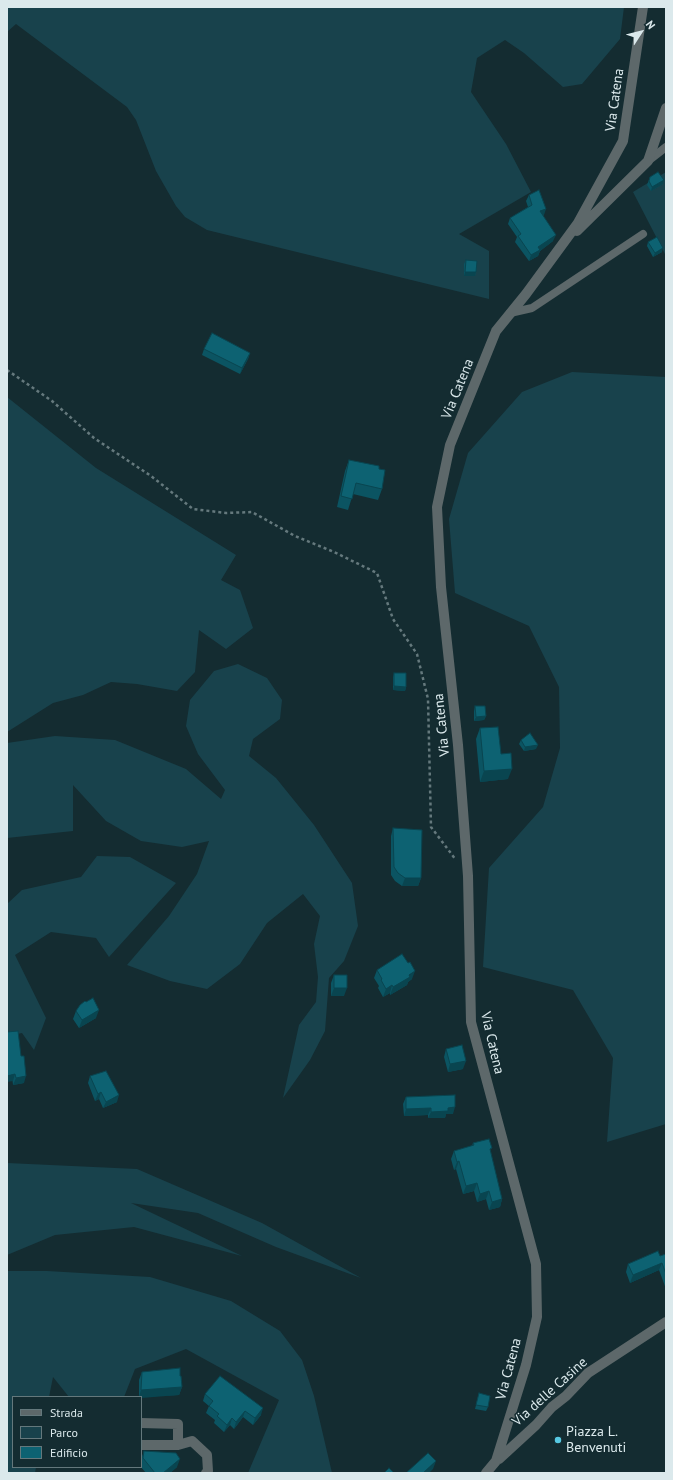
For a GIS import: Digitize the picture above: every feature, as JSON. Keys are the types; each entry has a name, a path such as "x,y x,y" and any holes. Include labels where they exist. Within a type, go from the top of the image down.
{"street":[{"name":"Via Catena","path":"486,1473 496,1462 526,1365 537,1317 536,1264 471,1022 468,876 458,745 441,587 437,507 450,445 496,331 526,294 578,223 623,141 643,7"},
{"path":"560,248 648,161 666,108"},
{"name":"Via delle Casine","path":"496,1462 552,1407 566,1396 588,1373 666,1322"},
{"path":"142,1423 178,1424 178,1444"},
{"path":"142,1445 178,1444 192,1441 207,1455 208,1471 206,1473"}],"lane":[{"path":"648,161 666,148"},
{"path":"510,313 532,308 643,234"}],"path":[{"path":"7,370 52,401 94,438 151,476 193,509 226,513 252,512 295,536 334,552 377,574 393,619 417,654 428,699 431,827 468,876"}],"green space":[{"path":"7,7 624,7 620,39 582,84 563,87 524,53 505,40 477,58 471,92 506,144 531,192 459,234 489,251 489,299 207,230 185,217 176,206 156,171 136,120 127,107 16,24 7,32"},
{"path":"666,172 666,256 633,192"},
{"path":"572,372 666,377 666,1124 607,1142 613,1058 573,990 483,967 489,868 543,807 560,748 559,687 529,626 455,593 449,519 468,453 522,392"},
{"path":"7,397 96,468 236,555 221,580 240,590 253,628 226,649 199,630 195,672 177,691 137,684 111,682 83,695 53,703 7,732"},
{"path":"238,664 267,678 282,700 280,719 253,739 249,756 276,778 314,825 352,883 358,926 344,961 329,978 325,1031 310,1060 283,1098 299,1025 316,1002 318,977 314,944 320,916 303,894 267,923 240,964 207,989 170,981 127,965 169,916 197,874 209,841 182,847 141,841 106,821 73,785 73,831 7,838 7,743 55,736 115,740 186,769 221,799 225,790 198,754 186,726 190,700 214,671"},
{"path":"97,856 130,857 176,883 109,957 96,938 51,932 15,955 46,1018 34,1050 22,1033 7,1036 7,904 22,890 81,877"},
{"path":"7,1163 137,1169 262,1223 361,1278 276,1247 198,1213 131,1203 242,1256 134,1227 55,1235 7,1255"},
{"path":"7,1271 47,1271 150,1277 231,1301 280,1331 302,1360 314,1396 332,1473 248,1473 279,1400 186,1349 135,1369 124,1396 68,1396 53,1377 49,1396 12,1396 12,1468 36,1468 35,1473 7,1473"}],"building":[{"path":"658,172 664,180 652,187 649,181 650,177"},
{"path":"539,190 546,209 540,211 556,235 538,247 540,250 531,255 518,236 521,234 510,218 532,205 529,195"},
{"path":"657,237 663,248 655,253 648,242"},
{"path":"466,260 477,261 476,272 465,272"},
{"path":"212,333 250,353 242,368 204,349"},
{"path":"349,460 379,466 379,469 385,470 382,489 356,483 352,499 341,496"},
{"path":"394,673 406,673 406,687 394,686"},
{"path":"475,706 485,706 486,716 476,717"},
{"path":"498,727 501,754 511,753 512,769 484,771 480,728"},
{"path":"530,733 538,745 525,747 521,740"},
{"path":"393,828 422,830 421,878 405,878 398,873 394,867"},
{"path":"402,954 408,963 410,962 415,971 409,975 410,977 393,987 392,985 386,989 377,970"},
{"path":"334,975 347,975 347,988 334,988"},
{"path":"93,998 99,1010 82,1020 76,1011 85,1001 86,1002"},
{"path":"18,1031 21,1056 24,1056 26,1076 16,1078 15,1074 7,1076 7,1032"},
{"path":"462,1045 466,1061 450,1064 446,1049"},
{"path":"106,1071 119,1095 106,1102 101,1092 98,1094 90,1076"},
{"path":"455,1095 455,1107 448,1108 448,1111 431,1112 431,1108 406,1109 406,1097"},
{"path":"489,1139 502,1199 492,1202 489,1191 480,1194 477,1183 466,1186 459,1161 457,1162 454,1151 474,1145 473,1143"},
{"path":"658,1251 660,1256 666,1254 666,1274 662,1263 633,1275 628,1264"},
{"path":"180,1368 182,1387 141,1390 142,1372"},
{"path":"220,1376 263,1408 255,1418 245,1411 236,1422 232,1418 227,1425 217,1416 219,1414 209,1406 213,1401 205,1394"},
{"path":"479,1393 490,1396 488,1407 476,1405"},
{"path":"144,1451 176,1453 180,1459 163,1473 155,1473 143,1458"},
{"path":"428,1453 436,1461 423,1473 406,1473"},
{"path":"389,1468 394,1473 384,1473"}],"place":[{"name":"Piazza L. Benvenuti","path":"558,1440"}]}
